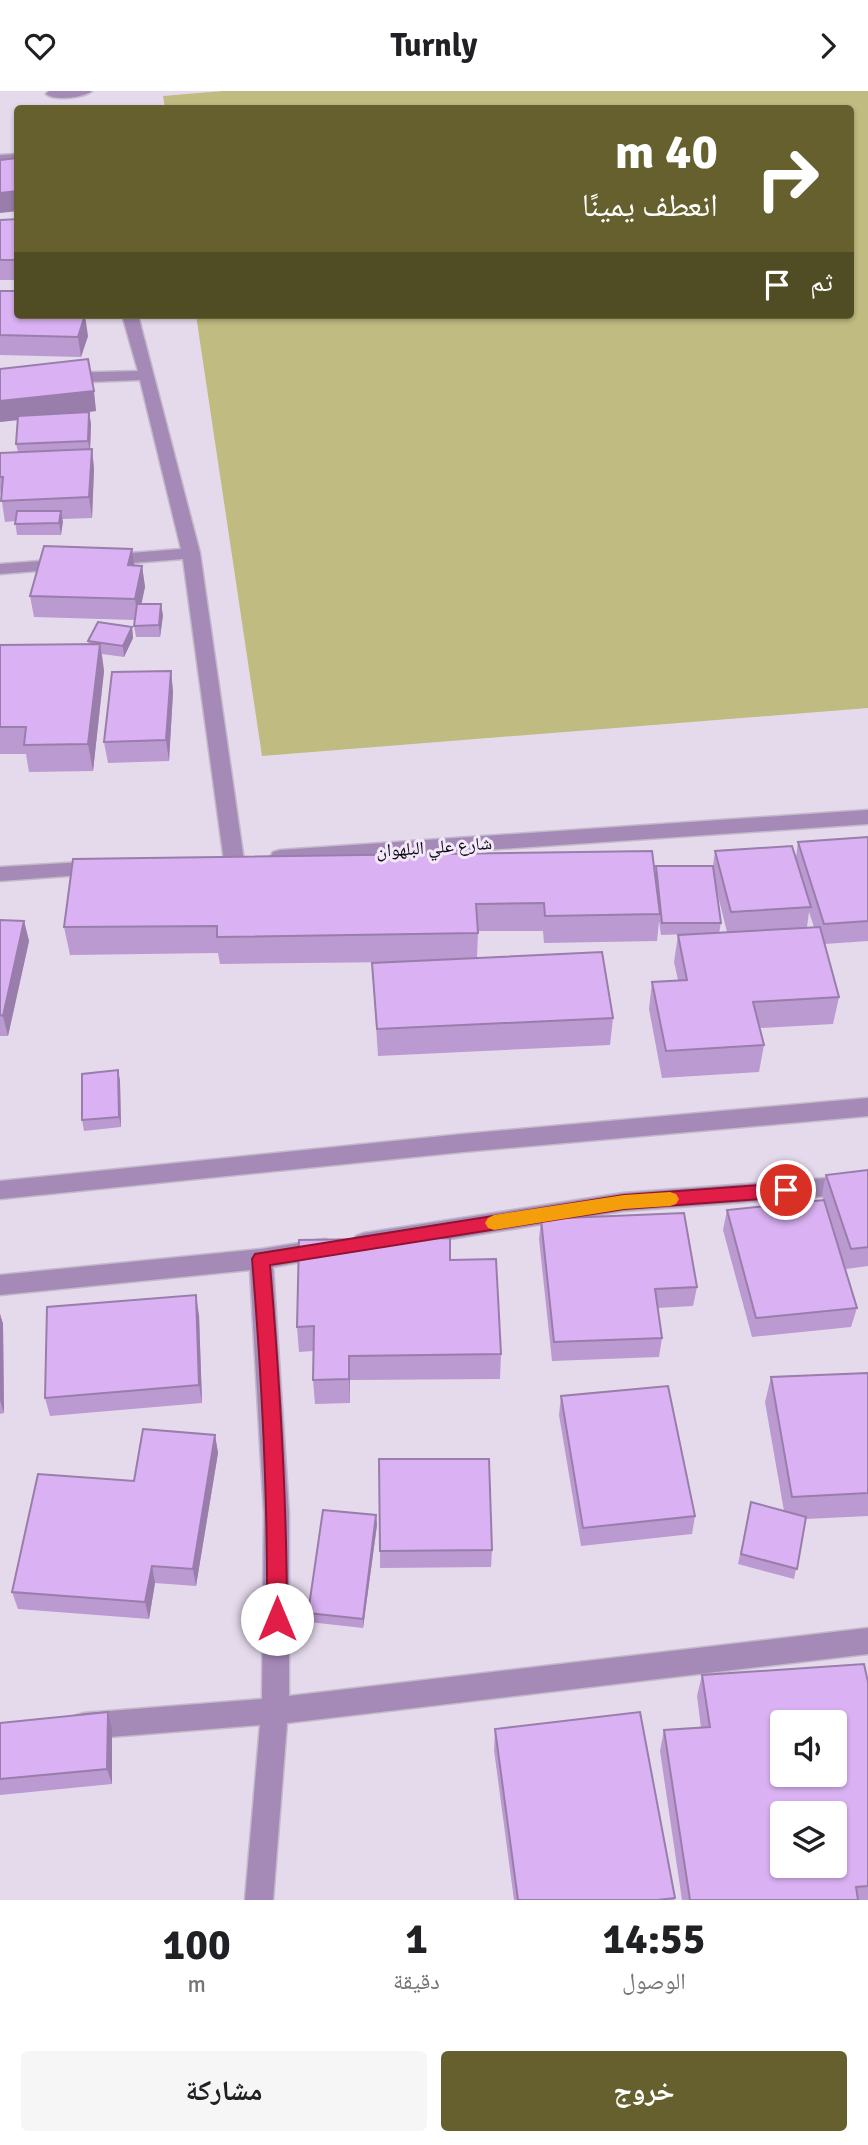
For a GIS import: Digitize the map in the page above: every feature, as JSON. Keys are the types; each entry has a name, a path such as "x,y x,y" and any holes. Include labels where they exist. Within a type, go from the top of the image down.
{"street":[{"path":"52,93 85,91"},
{"path":"0,569 191,553 148,375 131,319"},
{"path":"40,379 148,375"},
{"name":"شارع علي البلهوان","path":"191,553 241,860 868,817"},
{"path":"0,874 124,867"},
{"path":"0,1190 463,1143 868,1107"},
{"path":"0,1285 261,1259 624,1202 868,1184"},
{"path":"259,1900 277,1669 278,1543 271,1379 261,1259"},
{"path":"55,1728 273,1711 868,1641"}],"shaded area":[{"path":"223,91 868,91 868,708 262,756 197,319 854,319 854,105 164,105 163,96"}],"building":[{"path":"14,158 14,191 0,193 0,160"},
{"path":"14,219 14,260 0,260 0,220"},
{"path":"0,291 14,291 14,319 84,319 78,337 0,335"},
{"path":"88,359 94,391 0,401 0,369"},
{"path":"89,412 88,441 16,444 18,416"},
{"path":"92,449 89,497 1,501 3,477 0,477 0,453"},
{"path":"17,511 61,511 59,523 15,524"},
{"path":"44,546 132,549 128,565 142,566 135,599 30,596"},
{"path":"137,604 161,604 159,625 134,626"},
{"path":"98,622 132,627 123,646 88,641"},
{"path":"100,644 88,744 24,745 26,727 0,727 0,645"},
{"path":"171,671 166,740 104,742 112,672"},
{"path":"868,837 868,921 824,924 798,842"},
{"path":"792,846 811,907 731,912 715,851"},
{"path":"652,851 660,914 545,916 544,903 476,904 478,933 217,937 217,926 64,927 73,859"},
{"path":"656,866 713,866 721,923 662,923"},
{"path":"0,920 24,921 3,1016 0,1015"},
{"path":"820,927 839,997 753,1002 764,1045 666,1051 652,982 687,980 678,935"},
{"path":"602,952 613,1018 377,1029 372,963"},
{"path":"118,1070 119,1117 82,1120 82,1074"},
{"path":"868,1170 868,1247 851,1249 826,1175"},
{"path":"824,1200 857,1308 756,1318 727,1210"},
{"path":"684,1213 697,1287 655,1289 662,1338 554,1342 541,1219"},
{"path":"450,1238 450,1260 496,1259 501,1354 349,1356 349,1379 313,1380 314,1326 297,1327 299,1240"},
{"path":"196,1295 199,1385 45,1398 47,1307"},
{"path":"868,1373 868,1493 792,1497 771,1377"},
{"path":"668,1386 695,1516 583,1528 561,1396"},
{"path":"143,1429 215,1435 193,1569 152,1566 145,1602 12,1592 38,1474 134,1481"},
{"path":"379,1459 489,1459 492,1550 380,1551"},
{"path":"751,1502 806,1517 797,1569 741,1554"},
{"path":"323,1510 376,1515 363,1619 308,1613"},
{"path":"864,1664 868,1682 868,1886 856,1887 858,1900 690,1900 664,1730 710,1727 702,1675"},
{"path":"108,1712 107,1769 0,1779 0,1723"},
{"path":"640,1712 675,1898 518,1900 495,1729"}],"slow traffic":[{"path":"494,1223 624,1202 670,1199"}],"route":[{"path":"277,1619 278,1543 271,1379 261,1259 624,1202 786,1190"}]}
